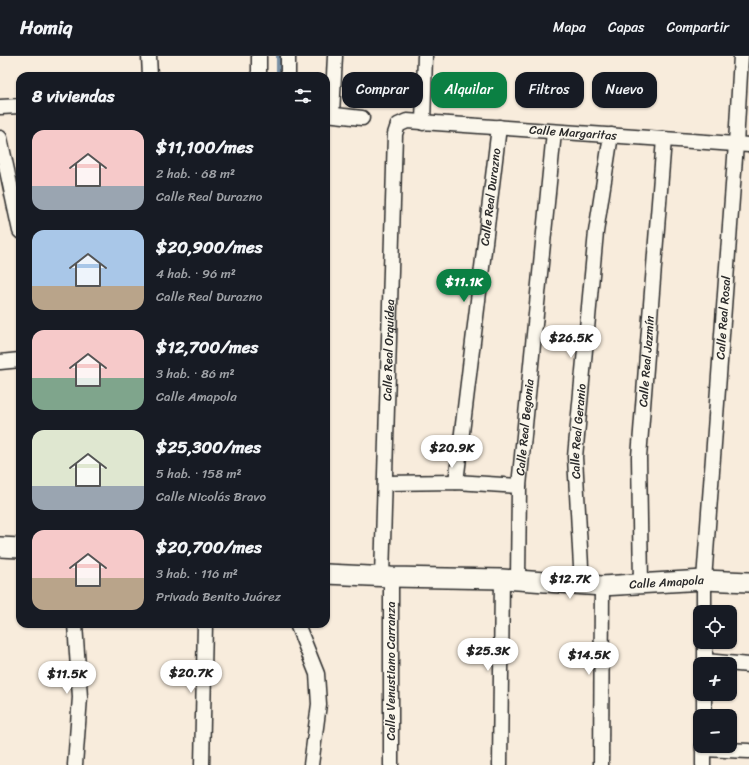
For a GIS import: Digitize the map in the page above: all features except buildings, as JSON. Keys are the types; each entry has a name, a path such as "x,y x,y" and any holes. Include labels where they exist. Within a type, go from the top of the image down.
{"street":[{"path":"149,56 150,72"},
{"path":"258,72 259,56"},
{"path":"288,56 288,72"},
{"path":"330,102 334,56"},
{"path":"423,123 426,56"},
{"name":"Calle Real Rosal","path":"704,605 704,580 742,144 741,56"},
{"path":"0,106 16,106"},
{"path":"330,114 362,118"},
{"name":"Calle Margaritas","path":"398,125 407,121 742,144"},
{"name":"Calle Real Orquídea","path":"387,577 385,483 395,134 398,125"},
{"name":"Calle Real Durazno","path":"456,482 498,127"},
{"name":"Calle Real Begonia","path":"500,765 510,580 554,132"},
{"name":"Calle Real Geranio","path":"582,585 575,457 596,232 611,135"},
{"path":"0,138 16,212"},
{"name":"Calle Real Jazmín","path":"641,583 639,457 664,139"},
{"path":"0,362 16,360"},
{"path":"385,483 456,482 519,486"},
{"path":"0,547 16,548"},
{"name":"Calle Amapola","path":"330,574 510,580 602,586 704,580 749,582"},
{"name":"Calle Venustiano Carranza","path":"387,577 391,765"},
{"path":"601,765 602,586"},
{"path":"75,628 80,697 75,765"},
{"path":"202,765 205,628"},
{"path":"299,628 317,674 319,704 311,765"},
{"path":"737,664 749,665"},
{"path":"737,750 749,751"},
{"path":"703,753 703,765"}],"waterway":[{"path":"278,56 278,72"}]}
